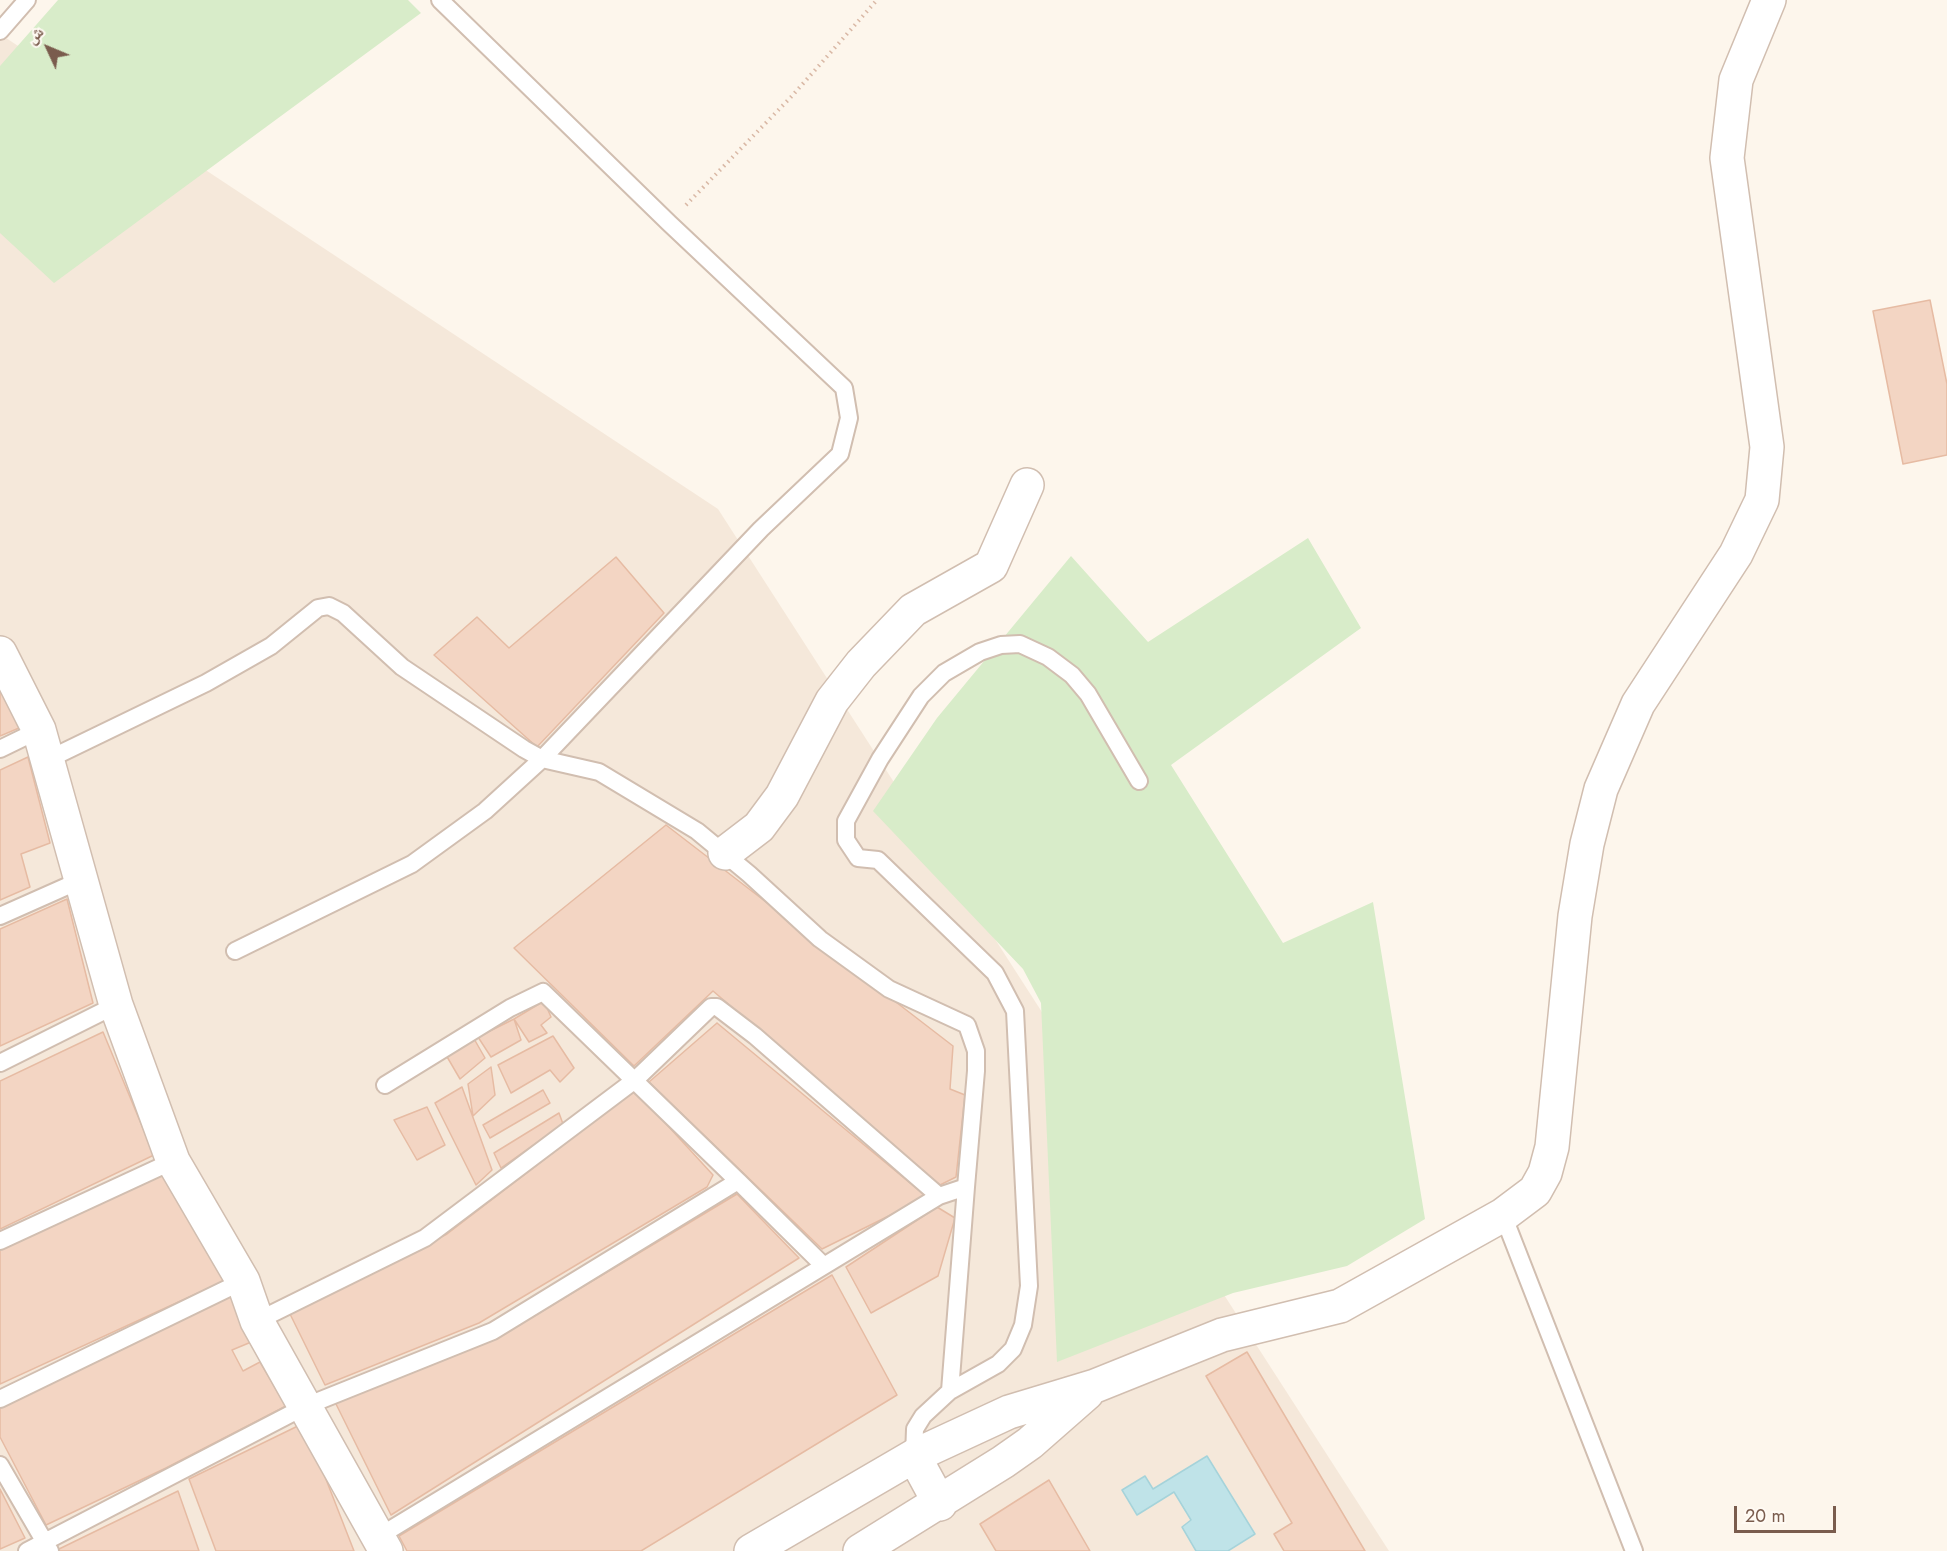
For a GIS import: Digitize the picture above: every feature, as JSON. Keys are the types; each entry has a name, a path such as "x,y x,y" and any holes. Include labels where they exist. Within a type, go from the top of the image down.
{"street":[{"path":"751,1551 914,1456 1009,1412 1095,1386 1222,1335 1340,1306 1503,1215 1534,1191 1545,1173 1552,1147 1575,916 1587,844 1601,789 1638,704 1736,554 1762,500 1767,447 1727,158 1736,80 1769,0"},
{"path":"725,853 759,827 782,796 832,701 861,664 913,610 991,566 1028,484"},
{"path":"0,653 44,745 116,1005 173,1161 243,1281 257,1321 382,1544"},
{"path":"860,1551 940,1504 1030,1443 1095,1386"},
{"path":"914,1456 940,1504"}],"lane":[{"path":"0,31 27,0"},
{"path":"235,951 412,864 485,811 542,759 753,538 840,454 849,418 844,388 669,223 440,0"},
{"path":"0,749 44,745 206,683 271,646 318,608 329,606 343,613 402,667 542,759 599,772 697,831 725,853 820,939 890,989 966,1025 972,1035 976,1061 950,1391"},
{"path":"914,1456 915,1429 923,1416 950,1391 998,1364 1013,1349 1023,1325 1029,1286 1015,1011 1005,988 986,965 878,860 858,858 846,840 846,821 880,759 921,696 944,673 980,652 1001,645 1020,644 1048,657 1072,675 1088,694 1139,781"},
{"path":"0,916 81,880"},
{"path":"385,1085 510,1008 543,992 824,1266"},
{"path":"0,1063 116,1005"},
{"path":"257,1321 424,1238 635,1080 707,1010 717,1007 755,1036 939,1196"},
{"path":"0,1241 173,1161"},
{"path":"27,1551 48,1547 306,1406 493,1331 738,1181"},
{"path":"382,1544 824,1266 939,1196 966,1187"},
{"path":"1503,1215 1635,1551"},
{"path":"0,1399 243,1281"},
{"path":"0,1465 48,1547"}],"path":[{"path":"669,223 792,96 877,0"}],"shaded area":[{"path":"0,34 718,509 1389,1551 0,1551"}],"green space":[{"path":"58,0 408,0 421,13 54,283 0,233 0,66"},
{"path":"1308,538 1361,628 1171,765 1283,943 1373,902 1425,1219 1347,1266 1233,1293 1057,1362 1041,1003 1023,969 873,811 937,718 1071,556 1148,642"}],"water":[{"path":"1207,1456 1255,1534 1228,1551 1196,1551 1182,1527 1191,1520 1174,1492 1137,1515 1122,1490 1145,1476 1153,1489"}],"building":[{"path":"1930,300 1947,384 1947,455 1903,464 1873,311"},
{"path":"616,557 664,613 537,747 434,655 477,617 509,648"},
{"path":"0,688 19,728 0,736"},
{"path":"28,757 50,843 21,854 30,887 0,900 0,770"},
{"path":"666,825 953,1046 950,1089 965,1095 956,1177 940,1185 713,991 634,1066 514,948"},
{"path":"67,899 93,1003 0,1046 0,929"},
{"path":"544,1001 551,1017 541,1025 547,1033 529,1042 514,1019"},
{"path":"514,1019 521,1040 491,1057 478,1037"},
{"path":"717,1023 927,1197 822,1249 649,1082"},
{"path":"103,1032 154,1155 0,1229 0,1081"},
{"path":"553,1036 574,1068 560,1082 550,1070 511,1093 498,1065"},
{"path":"473,1037 485,1058 460,1079 446,1055"},
{"path":"491,1067 495,1095 473,1116 468,1084"},
{"path":"462,1087 492,1170 476,1185 435,1103"},
{"path":"543,1090 550,1103 490,1138 483,1125"},
{"path":"635,1090 713,1175 707,1187 479,1323 325,1385 290,1314 447,1234"},
{"path":"427,1107 445,1145 417,1160 394,1120"},
{"path":"559,1113 563,1124 501,1168 494,1153"},
{"path":"163,1174 224,1281 0,1384 0,1249"},
{"path":"737,1194 799,1258 391,1515 335,1402 499,1337"},
{"path":"937,1207 955,1218 938,1276 871,1313 846,1267"},
{"path":"832,1275 897,1395 641,1551 407,1551 399,1536"},
{"path":"230,1296 256,1340 232,1350 243,1371 260,1362 286,1406 166,1468 46,1525 0,1437 0,1408"},
{"path":"1247,1352 1365,1551 1284,1551 1274,1534 1292,1523 1206,1376"},
{"path":"304,1423 354,1551 216,1551 189,1479"},
{"path":"1049,1480 1090,1551 996,1551 980,1524"},
{"path":"0,1489 25,1538 0,1549"},
{"path":"178,1491 199,1551 57,1551 57,1550"}]}
